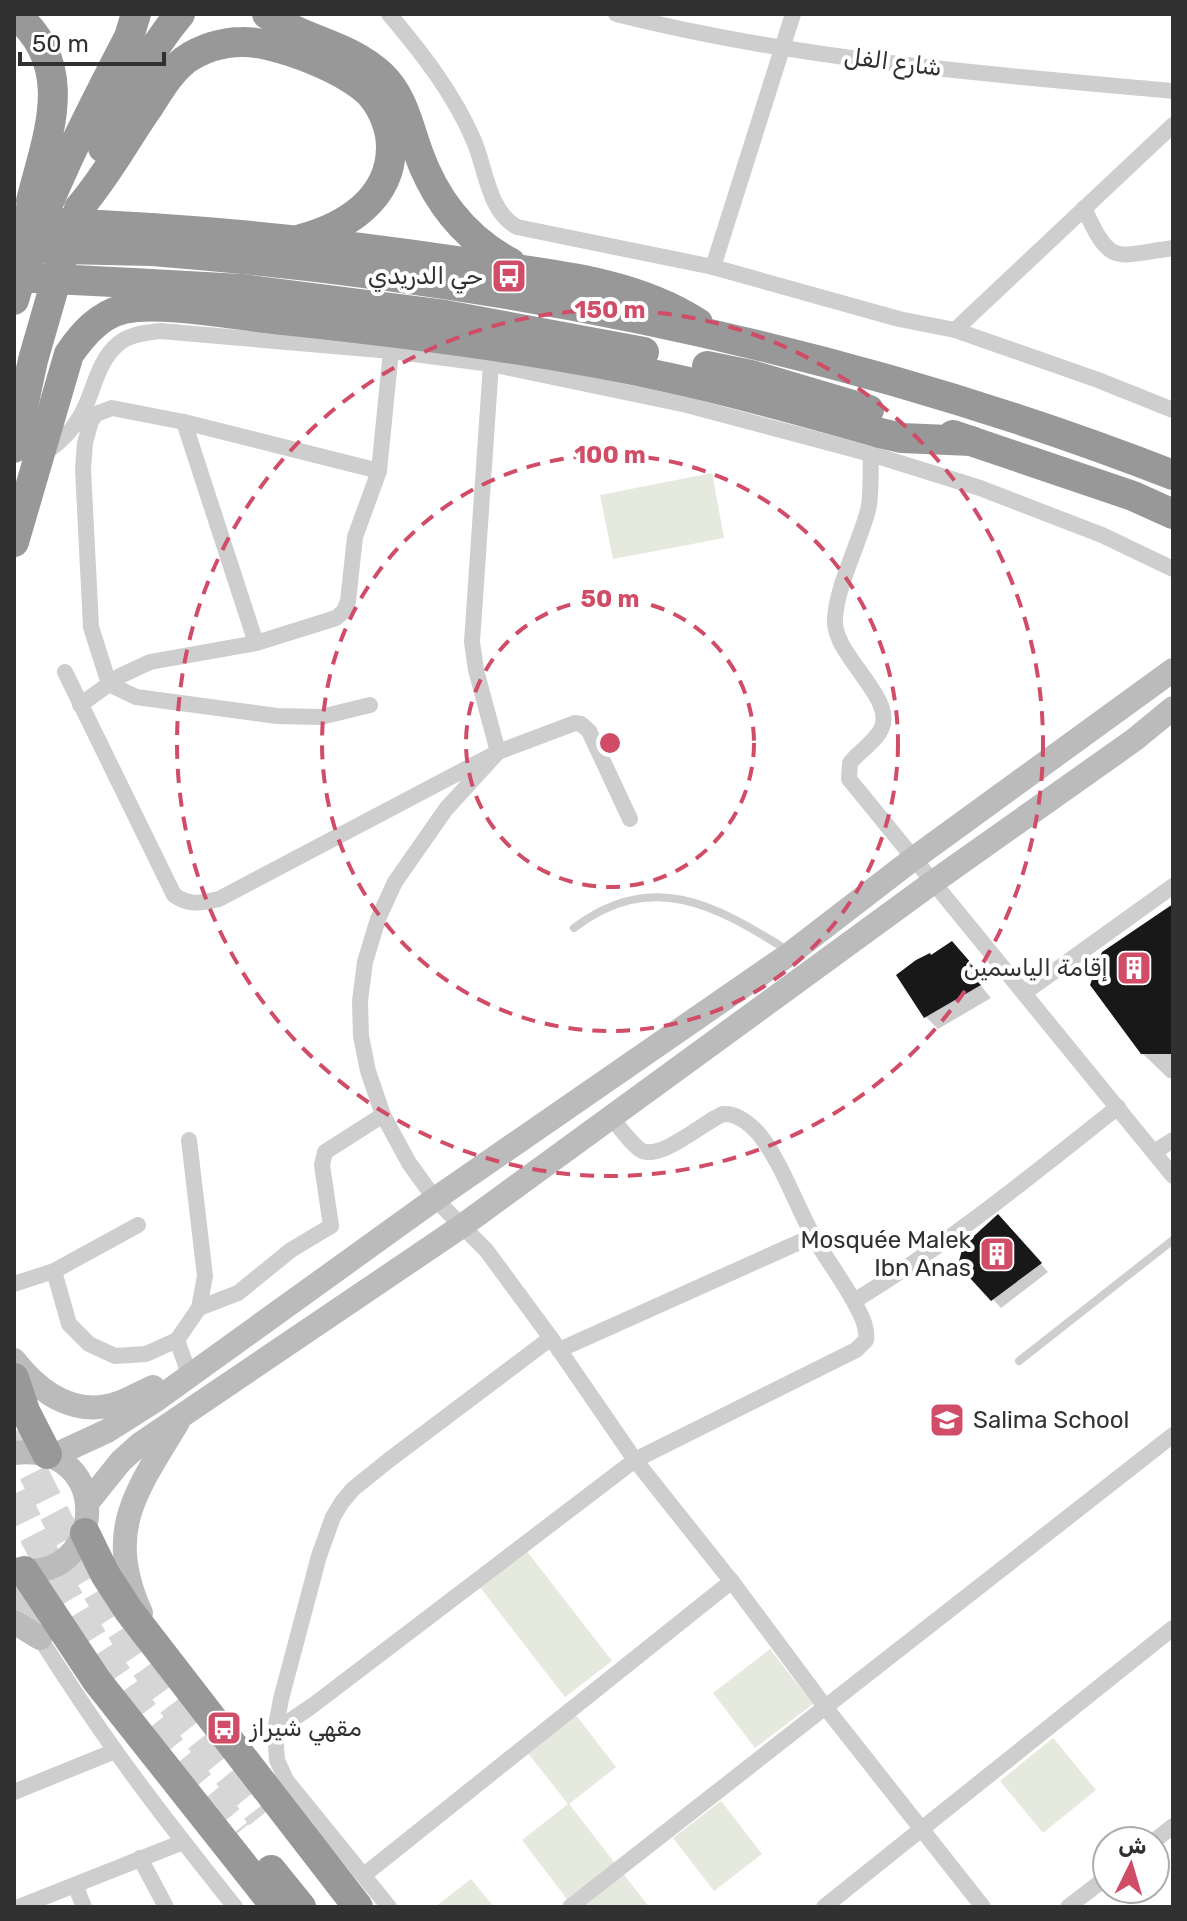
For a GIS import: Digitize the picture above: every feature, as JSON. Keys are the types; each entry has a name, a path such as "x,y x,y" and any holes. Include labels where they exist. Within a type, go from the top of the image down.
{"highway":[{"path":"15,14 36,38 46,59 53,81 55,103 43,162 27,217 15,291"},
{"path":"15,291 63,169 129,37 136,14"},
{"path":"14,542 26,452 33,360 79,208 130,91 155,48 180,14"},
{"path":"267,14 289,27 335,45 381,75 395,91 405,110 428,176 459,224 482,246 510,262 540,272 651,298 683,313 717,335"},
{"path":"79,208 98,185 170,74 185,60 203,50 243,41 263,44 339,71 358,82 374,97 385,116 391,138 391,159 385,181 369,202 350,219 327,232 301,239"},
{"path":"14,220 557,303 717,335 899,383 1173,475"},
{"path":"14,248 151,239 301,239 540,272"},
{"path":"15,291 133,283 241,289 445,315 565,337 751,375 971,441 1133,496 1173,514"},
{"path":"26,452 69,354 83,334 101,319 122,309 146,307 343,326 511,350 690,382 902,438 971,441"},
{"path":"14,1378 31,1425 50,1455"},
{"path":"85,1533 117,1593 358,1907"},
{"path":"17,1574 97,1681 276,1907"},
{"path":"301,1907 250,1824 334,1907"}],"street":[{"path":"389,14 454,99 475,142 501,216 508,222 536,233 713,267 872,312 955,330 1173,410"},
{"name":"شارع الفل","path":"616,14 659,19 783,48 960,71 1173,91"},
{"path":"713,267 793,14"},
{"path":"955,330 1173,125"},
{"path":"1084,208 1106,250 1115,254 1173,248"},
{"path":"26,452 68,435 79,421 108,355 119,343 133,335 160,331 391,351 491,364 687,405 871,454 980,488 1102,535 1173,569"},
{"path":"80,705 109,684 150,662 256,643 336,618 344,611 355,537 379,471 391,351"},
{"path":"491,364 472,642 476,670 498,752"},
{"path":"370,705 321,717 277,716 136,697 109,684 96,651 87,594 83,469 91,421 96,414 112,408 184,422 379,471"},
{"path":"184,422 256,643"},
{"path":"871,454 869,506 835,620 837,635 881,704 885,719 878,735 859,752 847,770 849,779 1173,1176"},
{"path":"50,1455 119,1424 435,1199 791,953 913,859 1173,670"},
{"path":"65,672 174,895 183,902 219,899 498,752 575,723 589,731 630,819"},
{"path":"88,1502 121,1461 140,1444 462,1226 932,883 1134,740 1173,708"},
{"path":"498,752 446,809 395,882 378,919 365,962 360,1001 361,1036 368,1071 383,1115 409,1163 435,1199 486,1250 635,1460 983,1907"},
{"path":"1024,993 1173,886"},
{"path":"854,1301 984,1213 1118,1107"},
{"path":"275,1731 635,1460 862,1346 867,1333 854,1301 813,1236 767,1146 743,1120 723,1114 660,1152 648,1153 640,1150 610,1116"},
{"path":"199,1308 238,1293 291,1250 331,1226 322,1165 325,1152 383,1115"},
{"path":"54,1271 69,1324 89,1344 115,1356 146,1354 177,1340 199,1308 205,1276 189,1140"},
{"path":"1154,1152 1173,1140"},
{"path":"14,1284 54,1271 138,1225"},
{"path":"389,1907 286,1780 277,1760 275,1731 281,1699 319,1556 333,1517 342,1502 389,1460 555,1344 813,1236"},
{"path":"177,1340 189,1374"},
{"path":"14,1360 51,1396 66,1404 91,1408 115,1404 189,1374"},
{"path":"155,1645 129,1582 125,1550 127,1529 137,1490 182,1415"},
{"path":"570,1907 1173,1435"},
{"path":"14,1453 30,1451 50,1455 76,1475 84,1487 88,1502 85,1533 77,1546 54,1566 17,1574 22,1605 40,1638 115,1751 235,1907"},
{"path":"364,1875 732,1581"},
{"path":"14,1622 40,1638"},
{"path":"824,1907 1173,1628"},
{"path":"14,1792 115,1751"},
{"path":"19,1907 183,1842"},
{"path":"140,1858 166,1907"},
{"path":"75,1885 84,1907"},
{"path":"1068,1907 1091,1889"}],"lane":[{"path":"574,928 614,905 641,898 669,898 703,904 736,919 791,953"},
{"path":"1019,1361 1173,1240"}],"shaded area":[{"path":"712,473 724,538 613,559 600,495"},
{"path":"526,1550 612,1661 565,1697 479,1586"},
{"path":"770,1649 813,1704 755,1748 713,1693"},
{"path":"575,1714 616,1767 569,1804 649,1907 573,1907 522,1840 568,1804 527,1752"},
{"path":"1053,1738 1096,1790 1043,1833 1000,1781"},
{"path":"721,1801 762,1854 714,1891 673,1838"},
{"path":"471,1879 494,1907 435,1907"}],"building":[{"name":"إقامة الياسمين","path":"1173,904 1173,1054 1141,1054 1090,985 1102,952"},
{"path":"952,941 971,963 966,968 981,985 924,1018 896,975 916,960 931,955"},
{"name":"Mosquée Malek Ibn Anas","path":"998,1214 1042,1263 991,1301 958,1265 963,1246"}],"tunnel":[{"path":"14,1432 75,1552 126,1638 173,1704 261,1816"},
{"path":"14,1494 65,1592 108,1663 152,1724 239,1832"}],"place":[{"name":"حي الدريدي","path":"509,276"},
{"name":"إقامة الياسمين","path":"1134,968"},
{"name":"Mosquée Malek Ibn Anas","path":"997,1254"},
{"name":"Salima School","path":"947,1420"},
{"name":"مقهي شيراز","path":"224,1728"}]}
